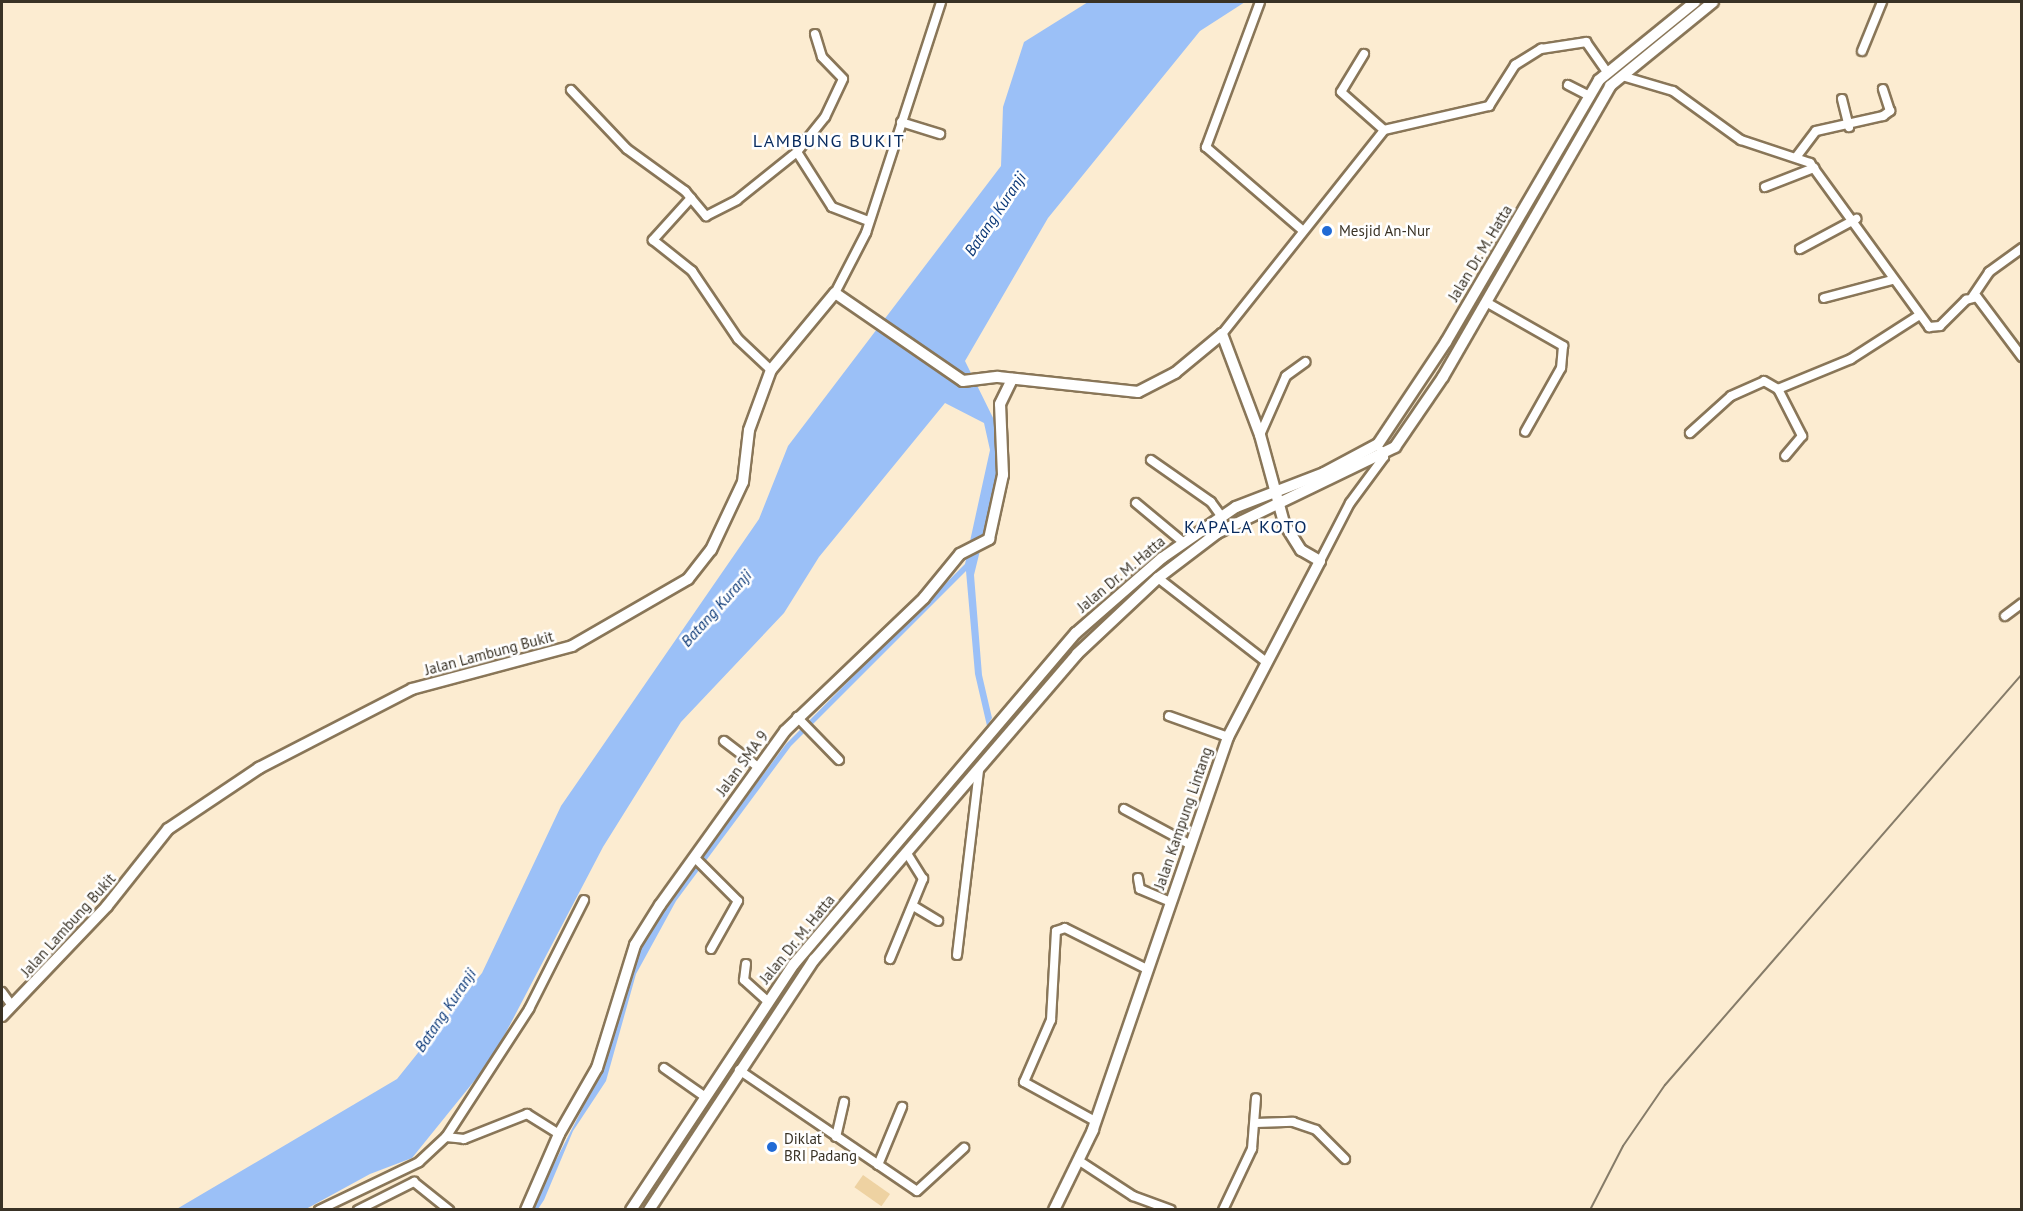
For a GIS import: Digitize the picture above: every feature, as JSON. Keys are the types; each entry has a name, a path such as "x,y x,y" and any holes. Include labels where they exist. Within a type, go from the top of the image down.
{"street":[{"path":"940,2 868,221 835,293 956,379 1012,379 1138,392 1175,373 1222,334 1302,230 1384,130 1490,106 1515,65 1541,49 1586,42 1608,72"},
{"path":"1260,2 1206,147 1302,230"},
{"name":"Jalan Dr. M. Hatta","path":"739,1070 814,960 908,855 1077,654 1158,578 1216,533 1276,496 1378,444 1491,262 1590,96 1608,72 1695,2"},
{"name":"Jalan Dr. M. Hatta","path":"631,1209 764,1005 832,918 965,768 1076,633 1183,542 1222,517 1384,457 1443,377 1601,100 1622,76 1713,2"},
{"path":"1862,51 1881,2"},
{"path":"571,90 627,149 691,198 706,216 716,213 797,152 825,117 843,79 822,57 816,34"},
{"path":"1364,54 1341,92 1384,130"},
{"path":"1622,76 1682,95 1742,140 1797,156 1814,168 1856,219 1892,280 1918,316 1936,327 1973,296 1989,272 2022,248"},
{"path":"1568,85 1590,96"},
{"path":"1797,156 1816,131 1849,127 1890,111 1883,89"},
{"path":"1842,99 1849,127"},
{"path":"901,122 940,134"},
{"path":"797,152 832,207 868,221"},
{"path":"1766,187 1814,168"},
{"path":"691,198 653,240 692,271 738,339 771,370"},
{"path":"1800,249 1856,219"},
{"path":"1491,262 1504,269"},
{"path":"1824,298 1892,280"},
{"name":"Jalan Lambung Bukit","path":"2,1016 107,906 168,829 260,768 412,689 572,646 688,579 711,550 742,482 749,430 771,370 813,312 835,293"},
{"path":"1973,296 2022,357"},
{"path":"1486,303 1563,346 1561,368 1526,432"},
{"path":"1690,433 1724,400 1759,382 1778,389 1866,353 1918,316"},
{"path":"1222,334 1260,435 1276,496 1292,541 1320,561"},
{"path":"1260,435 1286,376 1305,362"},
{"name":"Jalan SMA 9","path":"526,1209 559,1134 597,1068 635,945 698,860 758,767 801,720 924,598 966,551 989,539 1003,475 999,411 1012,379"},
{"path":"1778,389 1802,436 1785,456"},
{"path":"1378,444 1384,457"},
{"name":"Jalan Kampung Lintang","path":"1054,1209 1095,1120 1145,968 1228,737 1265,661 1350,503 1384,457"},
{"path":"1151,460 1211,502 1222,517"},
{"path":"1136,503 1183,542"},
{"path":"1158,578 1265,661"},
{"path":"2005,615 2022,603"},
{"path":"1169,716 1228,737"},
{"path":"801,720 839,760"},
{"path":"724,741 758,767"},
{"path":"957,955 979,771"},
{"path":"1124,809 1191,845"},
{"path":"890,960 915,907 923,875 908,855"},
{"path":"698,860 739,904 711,949"},
{"path":"1138,878 1140,889 1170,902"},
{"path":"319,1209 420,1161 446,1137 529,1009 584,900"},
{"path":"915,907 938,921"},
{"path":"1095,1120 1024,1082 1051,1020 1056,931 1065,928 1145,968"},
{"path":"746,964 744,980 773,1017"},
{"path":"2,992 12,1006"},
{"path":"664,1068 704,1096"},
{"path":"649,1209 739,1070 917,1191 950,1164 964,1148"},
{"path":"1223,1209 1249,1156 1256,1123 1256,1098"},
{"path":"836,1137 844,1102"},
{"path":"878,1165 902,1107"},
{"path":"446,1137 464,1139 527,1114 559,1134"},
{"path":"1256,1123 1293,1122 1316,1130 1345,1160"},
{"path":"1078,1160 1133,1196 1171,1209"},
{"path":"358,1209 414,1182 449,1209"}],"shaded area":[{"path":"863,1175 890,1194 881,1206 854,1187"}],"water":[{"name":"Batang Kuranji","path":"1088,2 1245,2 1200,31 1048,218 965,361 999,430 1001,465 974,575 982,675 992,718 987,726 975,674 966,571 791,746 676,901 636,974 606,1081 573,1131 544,1200 538,1209 531,1209 597,1080 647,931 786,744 965,564 990,450 984,423 945,403 819,557 784,613 681,722 603,847 492,1059 412,1158 370,1174 306,1209 175,1210 397,1079 482,973 561,806 759,519 788,446 1001,166 1003,107 1024,42"}],"railway":[{"path":"1590,1210 1623,1146 1665,1085 2022,674"}],"place":[{"name":"Mesjid An-Nur","path":"1327,231"},
{"name":"Diklat BRI Padang","path":"772,1147"}],"district":[{"name":"LAMBUNG BUKIT","path":"829,141"},
{"name":"KAPALA KOTO","path":"1246,527"}]}
